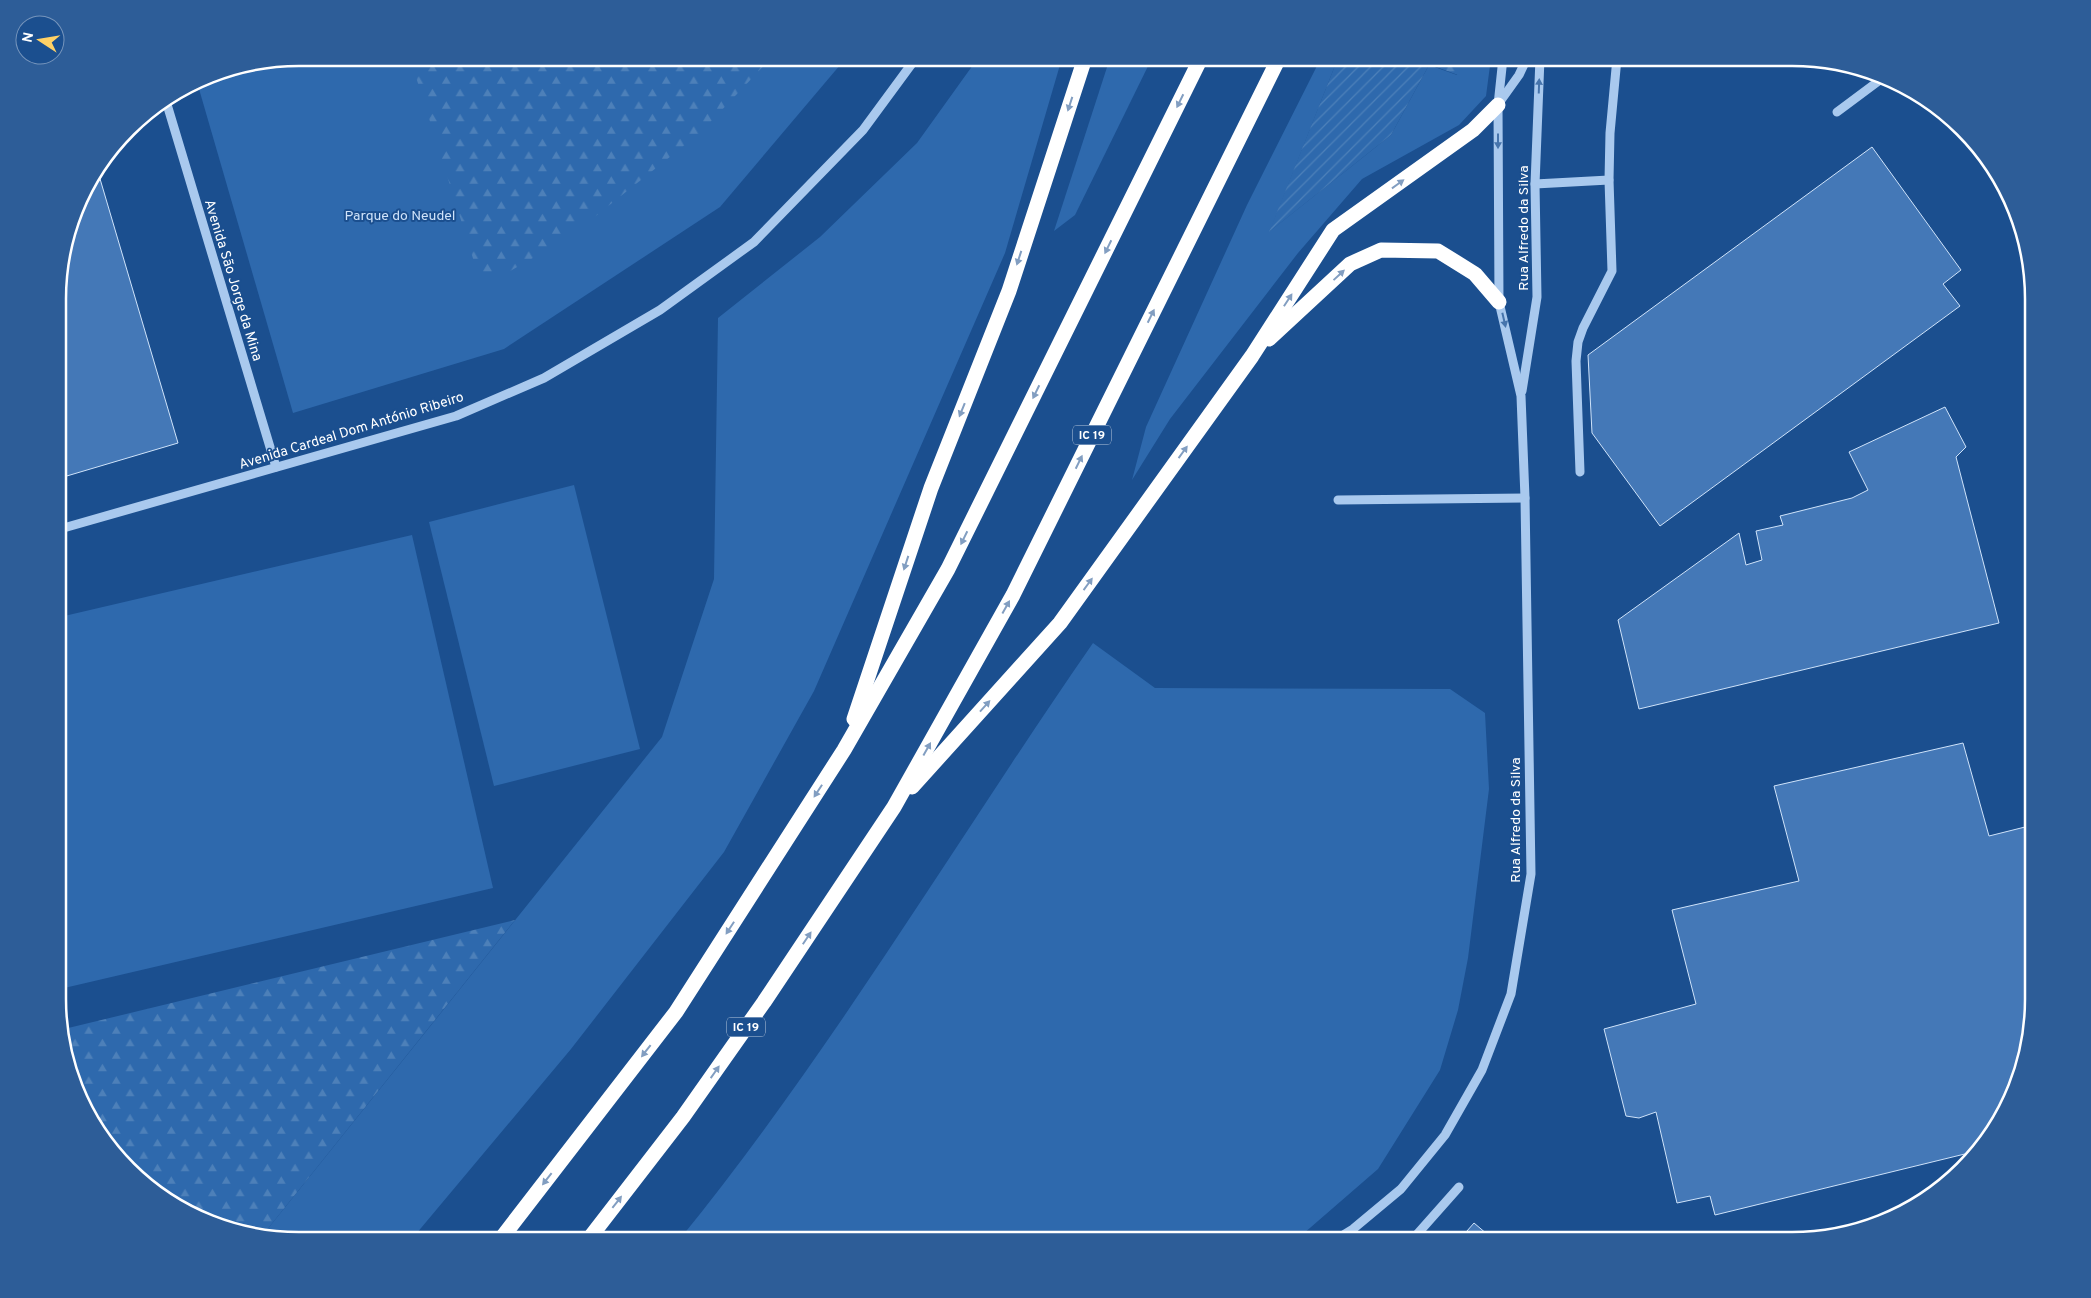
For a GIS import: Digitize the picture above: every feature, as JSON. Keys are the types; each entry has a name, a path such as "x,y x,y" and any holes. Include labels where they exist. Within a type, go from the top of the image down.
{"highway":[{"path":"844,750 931,488 1008,291 1082,66"},
{"path":"506,1232 676,1012 844,750 948,569 1198,66"},
{"name":"IC 19","path":"594,1232 695,1100 764,1002 894,807 1013,596 1275,66"},
{"path":"894,807 1060,624 1252,356 1333,230 1473,130 1498,105"},
{"path":"1252,356 1350,264 1381,250 1438,251 1475,274 1499,302"}],"street":[{"name":"Avenida Cardeal Dom António Ribeiro","path":"66,528 456,416 544,378 660,310 754,242 863,130 910,66"},
{"name":"Rua Alfredo da Silva","path":"1348,1232 1401,1189 1445,1135 1482,1070 1511,994 1531,874 1525,498 1521,396 1499,302 1498,105 1502,66"},
{"path":"1498,105 1523,66"},
{"name":"Rua Alfredo da Silva","path":"1521,396 1537,296 1535,184 1540,66"},
{"path":"1580,472 1576,361 1578,342 1583,328 1612,271 1609,180 1610,133 1616,66"},
{"path":"1837,112 1877,82"},
{"name":"Avenida São Jorge da Mina","path":"168,107 276,467"},
{"path":"1535,184 1609,180"},
{"path":"1338,500 1525,498"},
{"path":"1419,1232 1459,1187"}],"green space":[{"name":"Parque do Neudel","path":"299,66 839,66 720,207 504,349 293,413 199,89 239,74 269,68"},
{"path":"413,66 763,66 700,133 568,238 482,287"},
{"path":"972,66 1060,66 1005,253 814,691 724,852 571,1049 418,1232 299,1232 267,1230 662,737 714,579 718,318 820,237 917,143"},
{"path":"1107,66 1148,66 1075,215 1054,231"},
{"path":"1317,66 1335,66 1270,231 1391,135 1428,66 1457,75 1461,66 1490,66 1486,96 1459,125 1362,179 1298,253 1170,419 1132,480 1146,427 1247,205"},
{"path":"1335,66 1428,66 1391,135 1269,232"},
{"path":"1434,66 1461,66 1458,75"},
{"path":"574,485 640,749 494,786 429,522"},
{"path":"412,535 493,888 66,988 66,616"},
{"path":"1093,643 1155,688 1450,689 1485,713 1489,789 1468,958 1458,1010 1440,1070 1378,1169 1305,1232 685,1232 735,1169 841,1021"},
{"path":"515,920 267,1230 224,1219 183,1201 157,1184 124,1152 114,1141 90,1102 74,1059 68,1028"}],"building":[{"path":"1872,147 1961,270 1943,284 1960,306 1660,526 1592,433 1588,355"},
{"path":"100,179 178,443 66,476 66,299 68,269 79,224 90,196"},
{"path":"1945,407 1966,447 1956,457 1999,623 1639,709 1618,620 1739,533 1746,565 1762,560 1756,531 1783,525 1780,516 1852,498 1868,490 1849,452"},
{"path":"1963,743 1989,836 2025,827 2025,999 2023,1029 2017,1059 2001,1102 1977,1141 1965,1154 1715,1215 1710,1196 1677,1203 1656,1112 1639,1118 1626,1116 1604,1029 1696,1004 1672,910 1799,881 1774,786"},
{"path":"1474,1223 1485,1232 1466,1232"}]}
